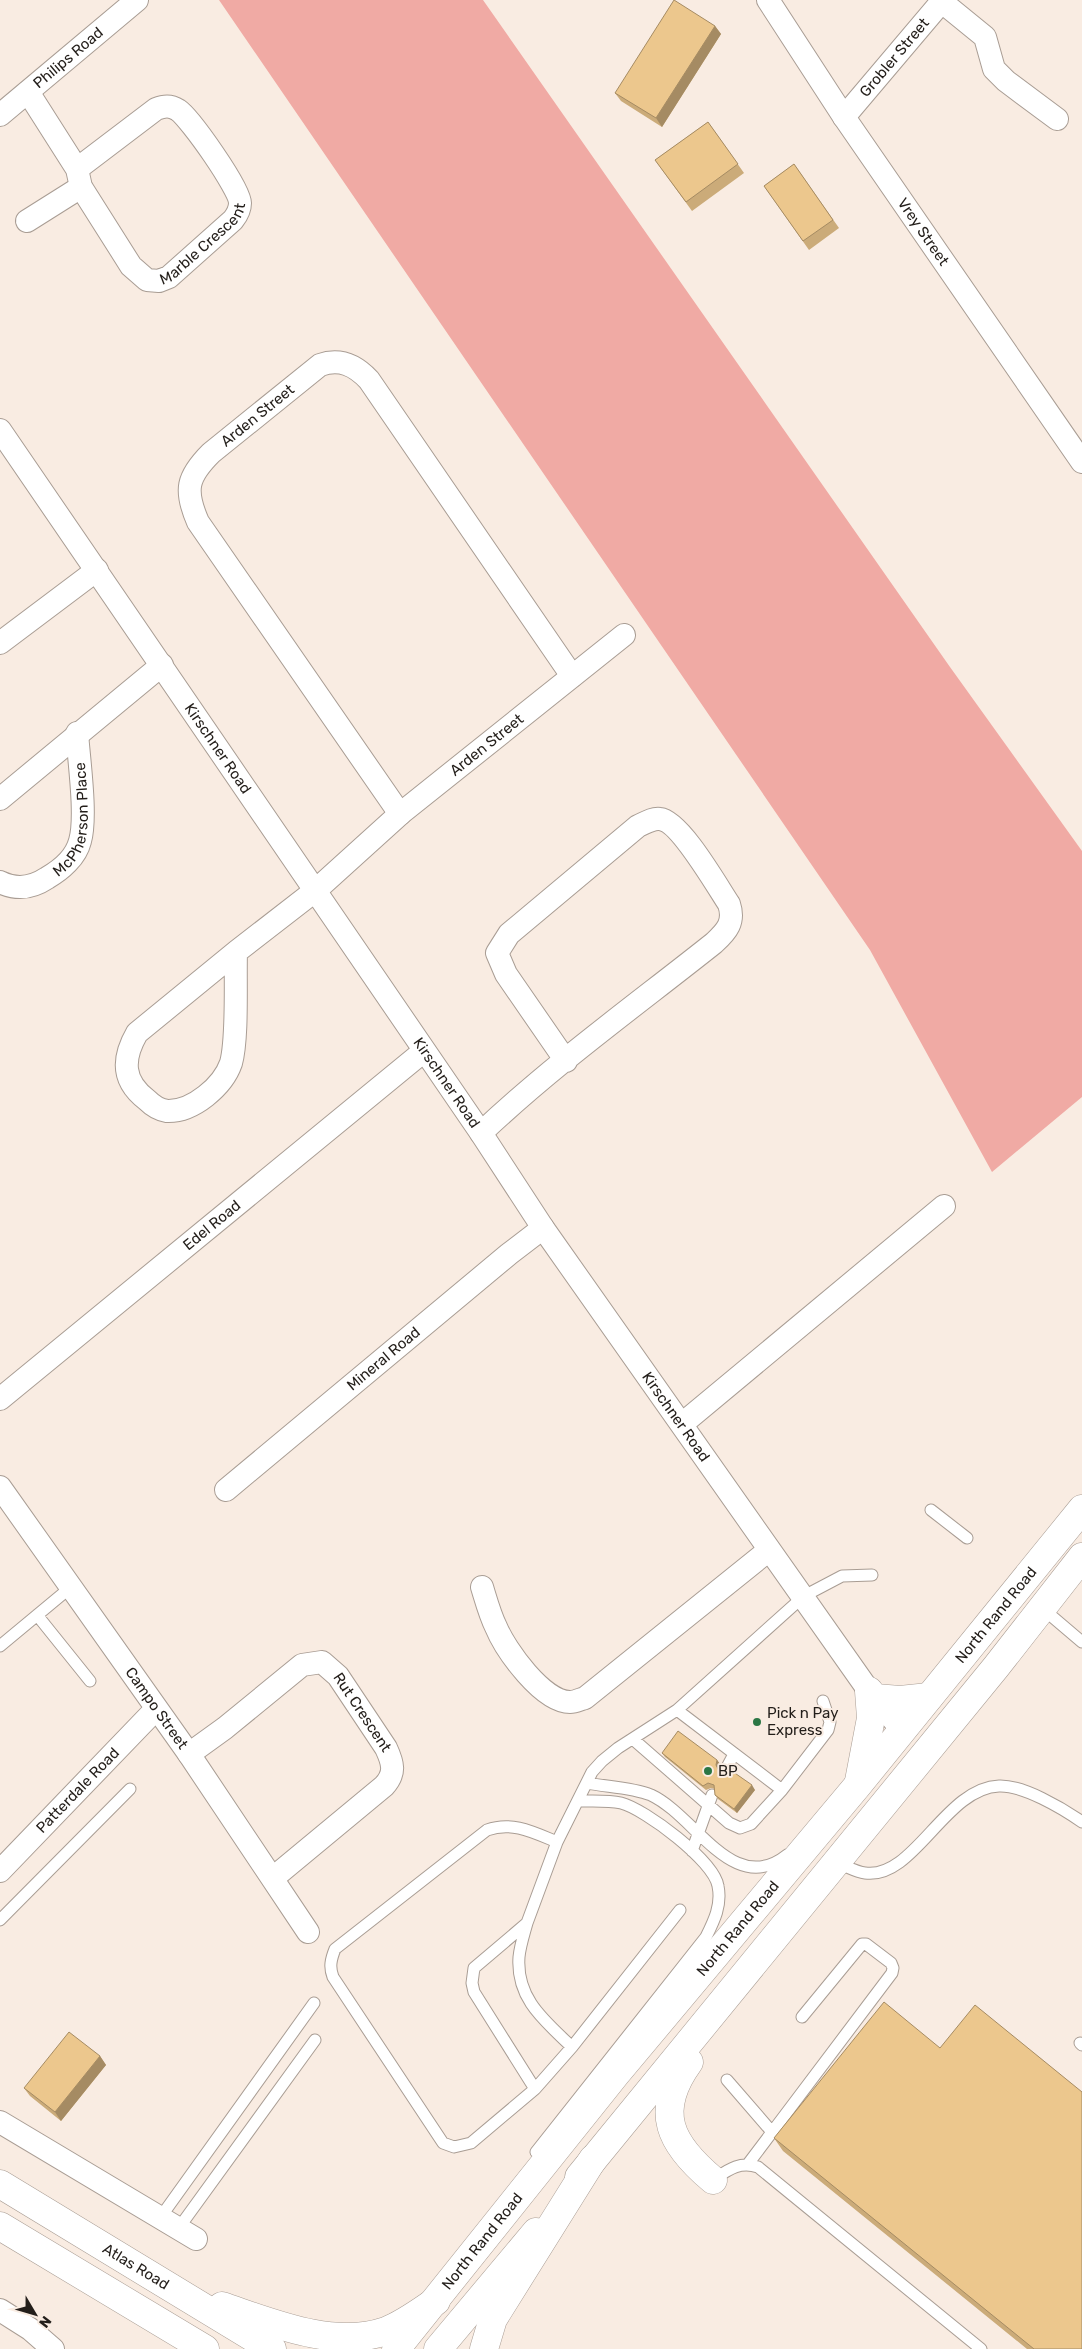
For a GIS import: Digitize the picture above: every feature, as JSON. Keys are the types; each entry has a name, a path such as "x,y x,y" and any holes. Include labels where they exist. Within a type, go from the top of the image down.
{"main road":[{"name":"North Rand Road","path":"396,2349 436,2302 616,2074 858,1785 1082,1508"},
{"path":"902,1730 921,1730 939,1716 1014,1625 1082,1551"},
{"path":"438,2349 508,2267 593,2159 755,1963 1082,1557"},
{"path":"858,1785 871,1718 872,1694 900,1700 929,1697"},
{"path":"713,2180 695,2165 676,2141 669,2126 672,2091 686,2066 755,1963"},
{"path":"484,2349 493,2319 593,2159"},
{"name":"Atlas Road","path":"0,2184 168,2288 272,2349"},
{"path":"0,2226 205,2349"},
{"path":"168,2288 300,2332 336,2339 385,2332 436,2302"},
{"path":"140,2310 186,2349"}],"street":[{"name":"Philips Road","path":"0,115 137,0"},
{"name":"Vrey Street","path":"768,0 844,117 1082,462"},
{"name":"Grobler Street","path":"844,117 943,1"},
{"path":"943,1 985,37 994,68 1006,81 1057,119"},
{"name":"Marble Crescent","path":"28,92 131,266 147,280 159,282 168,277 233,220 239,211 238,193 194,125 177,109 166,105 156,108 79,178"},
{"path":"27,222 79,178"},
{"name":"Arden Street","path":"400,814 198,522 189,494 191,479 205,460 320,365 331,361 344,363 360,371 369,380 572,676"},
{"name":"Kirschner Road","path":"0,430 98,570 316,890 543,1228 769,1550 804,1596 872,1694 902,1730"},
{"path":"0,643 98,570"},
{"name":"Arden Street","path":"236,952 231,1062 222,1079 205,1096 185,1108 166,1111 153,1105 140,1095 130,1080 126,1064 128,1048 137,1034 236,952 316,890 400,814 624,635"},
{"name":"McPherson Place","path":"0,799 77,733 162,665"},
{"name":"McPherson Place","path":"0,882 8,886 23,888 40,883 58,871 72,857 80,842 83,824 77,733"},
{"path":"481,1133 515,1100 566,1060 714,943 732,922 733,915 729,904 683,836 667,820 658,818 638,826 509,934 500,945 497,953 506,974 566,1060"},
{"name":"Edel Road","path":"0,1399 424,1051"},
{"path":"682,1424 944,1206"},
{"name":"Mineral Road","path":"226,1490 508,1254 543,1228"},
{"name":"Campo Street","path":"0,1487 189,1754 308,1932"},
{"path":"482,1587 496,1628 528,1673 549,1695 571,1702 585,1698 769,1550"},
{"name":"Rut Crescent","path":"189,1754 225,1728 302,1665 322,1662 338,1676 386,1748 392,1760 393,1771 390,1779 384,1786 273,1878"},
{"name":"Patterdale Road","path":"0,1870 156,1709"},
{"path":"0,2122 178,2228"},
{"path":"0,2310 30,2329 53,2349"}],"lane":[{"path":"931,1510 967,1538"},
{"path":"572,2047 535,2012 526,1994 520,1974 519,1957 527,1923 557,1842 592,1772 618,1748 634,1740 677,1710 804,1596 842,1576 872,1575"},
{"path":"0,1646 72,1587"},
{"path":"1042,1608 1082,1642"},
{"path":"37,1615 90,1681"},
{"path":"634,1740 710,1800 729,1823 740,1828 751,1824 782,1790 828,1730 830,1722 824,1702"},
{"path":"677,1710 782,1790"},
{"path":"726,1769 734,1754"},
{"path":"586,1783 638,1791 652,1796 675,1810 724,1856 737,1864 751,1868 762,1868 774,1863 814,1838"},
{"path":"837,1862 866,1873 878,1873 894,1866 909,1854 965,1799 980,1791 998,1786 1015,1788 1043,1800 1082,1822"},
{"path":"0,1920 130,1789"},
{"path":"528,2164 706,1937 714,1921 720,1900 718,1884 704,1861 635,1808 621,1803 579,1800"},
{"path":"692,1851 710,1800"},
{"path":"557,1842 510,1826 499,1826 487,1830 335,1949 330,1969 338,1985 446,2145 454,2147 472,2143 535,2089 572,2047 680,1910"},
{"path":"527,1923 474,1968 472,1982 474,1992 535,2089"},
{"path":"748,2164 892,1973 891,1963 866,1944 862,1944 802,2017"},
{"path":"178,2228 314,2003"},
{"path":"178,2228 315,2040"},
{"path":"727,2080 772,2132"},
{"path":"713,2180 735,2166 748,2164 768,2174 981,2349"},
{"path":"472,2255 491,2219 516,2180"}],"shaded area":[{"path":"219,0 483,0 950,667 1082,851 1082,1097 992,1172 870,950"}],"building":[{"path":"674,0 715,26 656,118 615,93"},
{"path":"708,122 738,164 686,202 655,160"},
{"path":"794,164 833,220 803,241 764,186"},
{"path":"678,1731 717,1760 716,1765 719,1771 724,1772 729,1769 752,1785 734,1809 715,1795 714,1785 708,1783 703,1786 662,1753"},
{"path":"884,2002 940,2048 975,2005 1082,2092 1082,2349 1034,2349 774,2138"},
{"path":"69,2032 100,2056 55,2112 24,2088"}],"place":[{"name":"Pick n Pay Express","path":"757,1722"},
{"name":"BP","path":"708,1771"}]}
